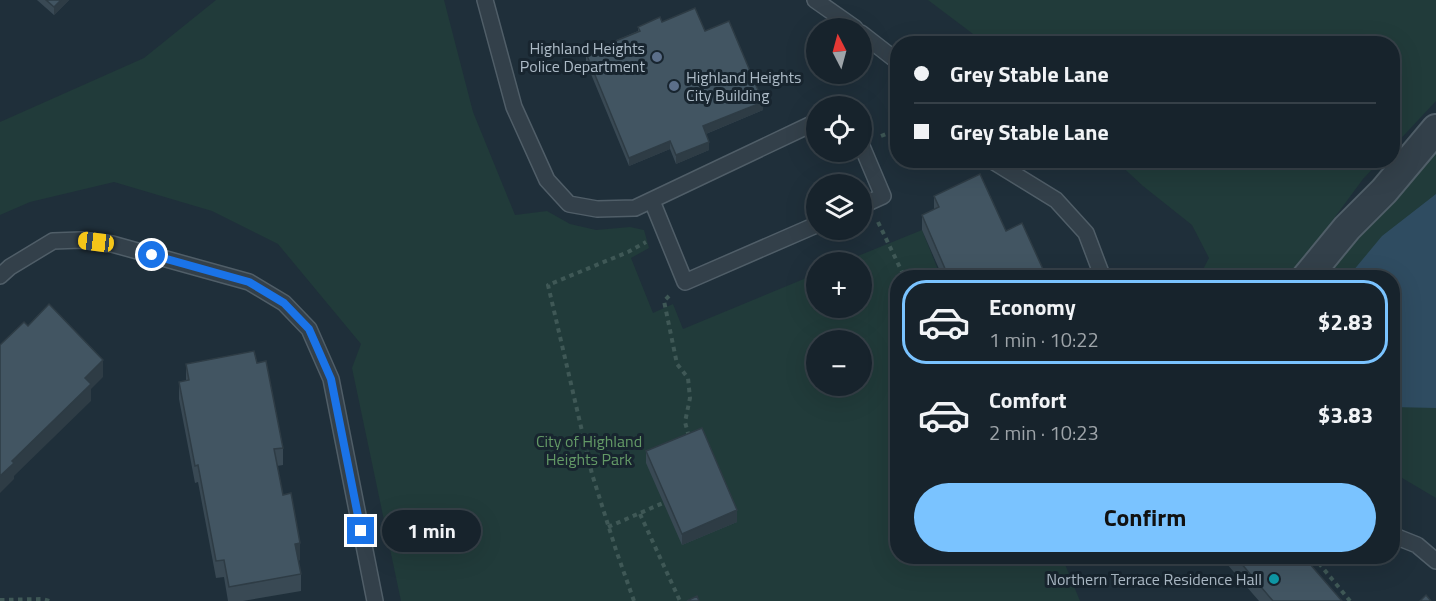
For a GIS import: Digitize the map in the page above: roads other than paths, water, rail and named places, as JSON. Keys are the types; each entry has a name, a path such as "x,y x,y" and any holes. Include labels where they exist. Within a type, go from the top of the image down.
{"street":[{"path":"1313,270 1436,129"}],"lane":[{"path":"484,0 514,107 547,180 569,204 597,209 635,207 806,127"},
{"path":"815,0 841,18"},
{"path":"872,42 890,56"},
{"path":"869,162 884,196 872,201"},
{"path":"1004,168 1056,200 1086,233 1100,270"},
{"path":"652,201 685,282 806,229"},
{"path":"0,276 10,267 53,241 81,240 112,244 249,282 284,303 309,329 331,379 375,601"},
{"path":"1400,538 1417,545 1436,561"}],"water":[{"path":"1436,194 1436,408 1400,407 1400,270 1354,270 1382,236"}],"place":[{"name":"Highland Heights Police Department","path":"657,57"},
{"name":"Highland Heights City Building","path":"674,86"},
{"name":"Northern Terrace Residence Hall","path":"1274,579"}],"park label":[{"name":"City of Highland Heights Park","path":"589,450"}]}
